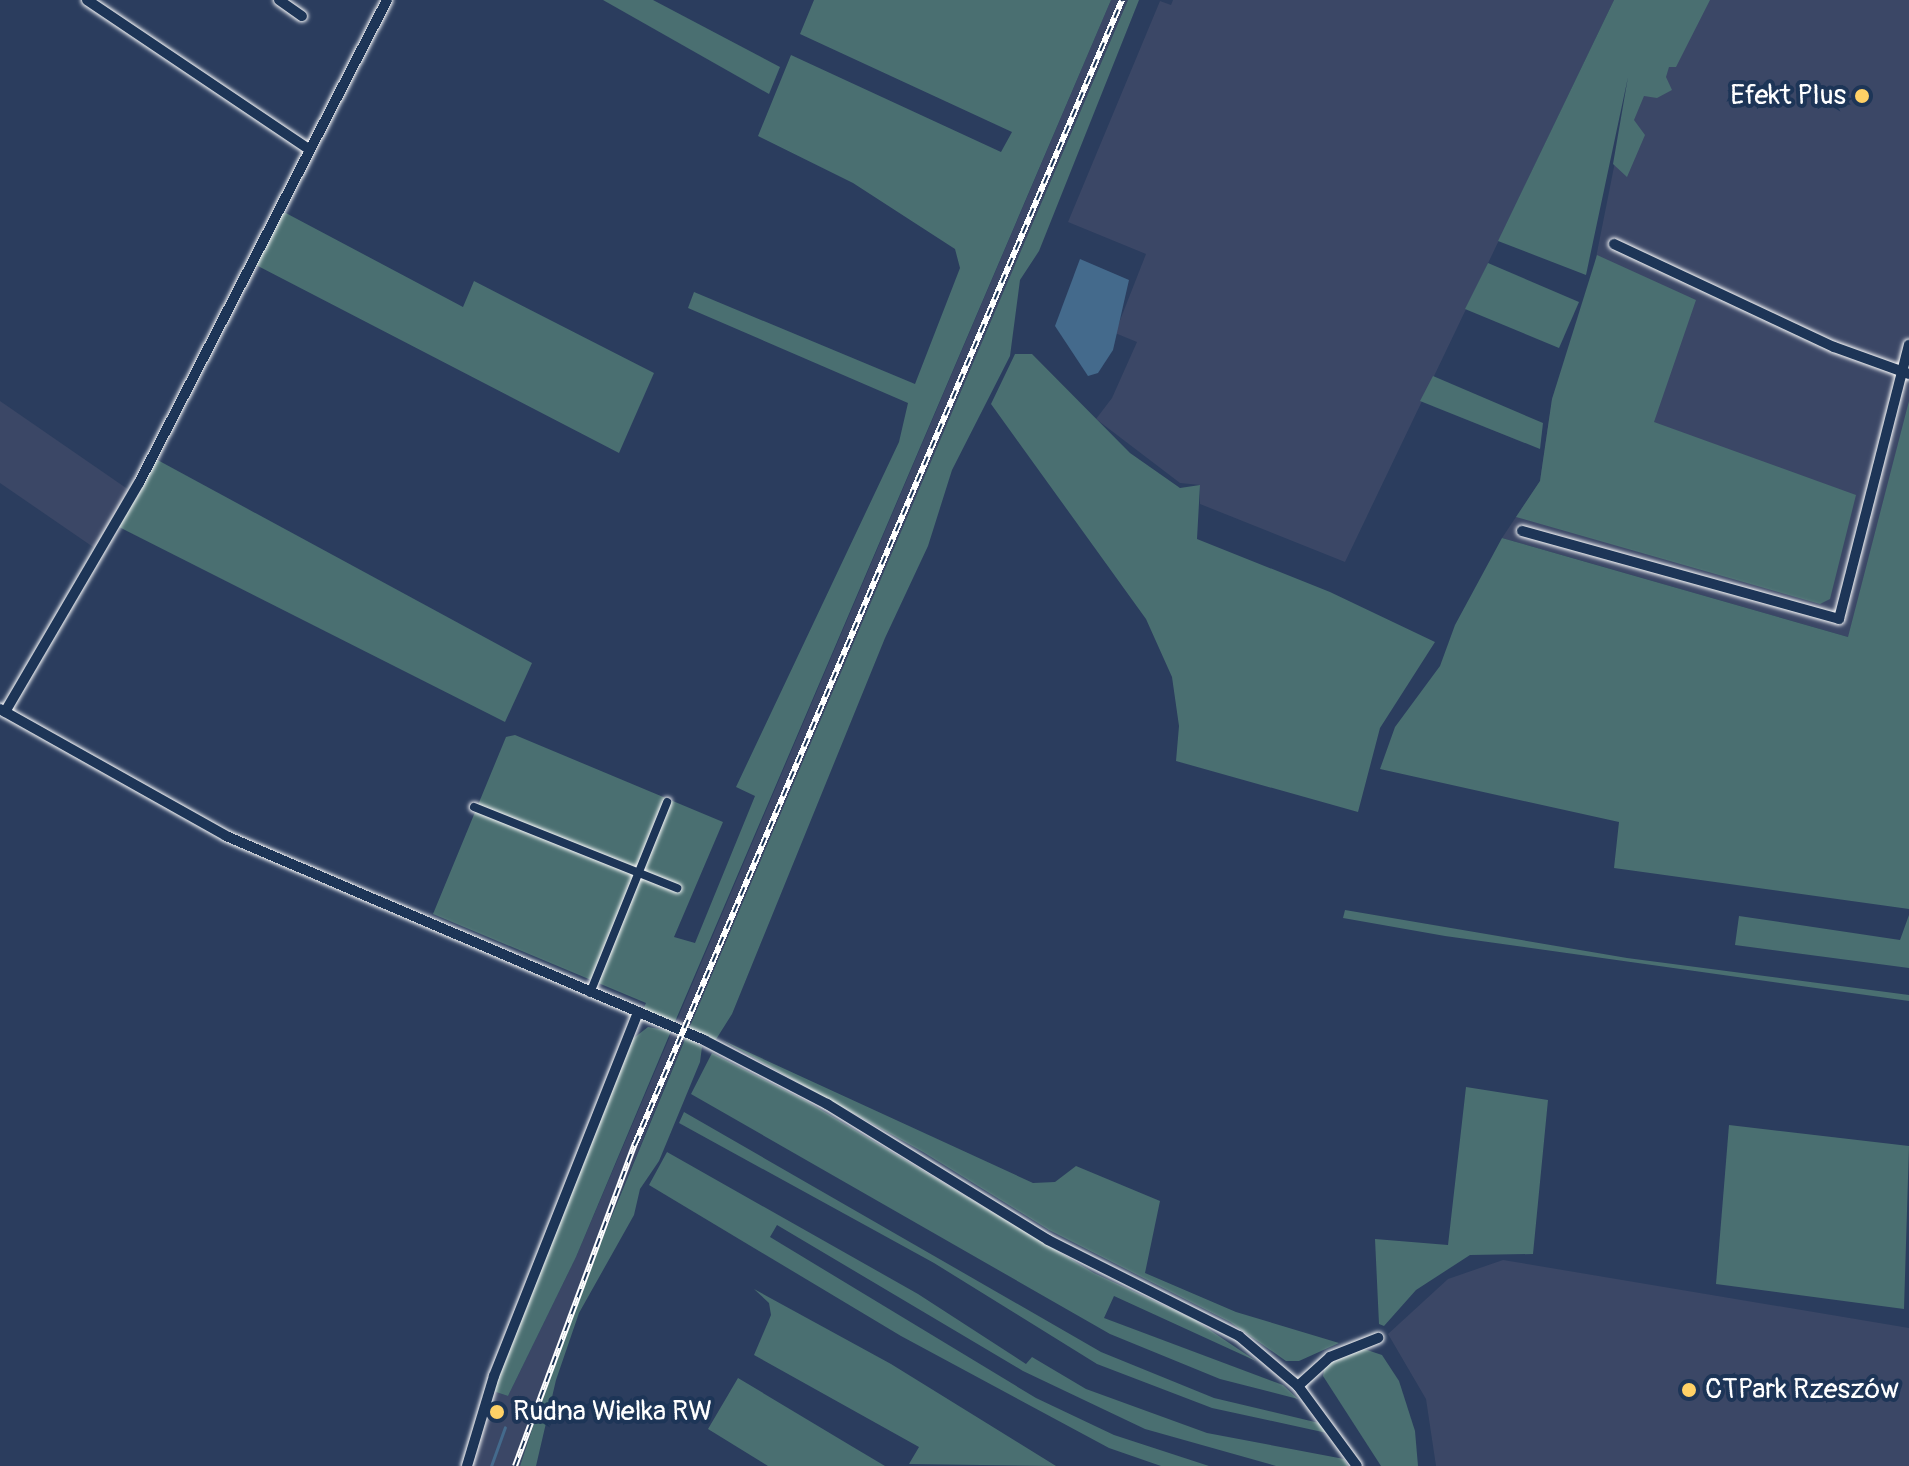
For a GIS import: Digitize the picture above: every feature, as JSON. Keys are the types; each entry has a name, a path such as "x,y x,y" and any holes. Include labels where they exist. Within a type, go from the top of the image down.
{"street":[{"path":"87,0 307,148"},
{"path":"279,0 302,16"},
{"path":"387,0 307,148 139,483 3,711 226,836 704,1040 827,1104 1048,1240 1239,1336 1298,1386 1357,1466"},
{"path":"1614,244 1834,347 1905,373"},
{"path":"1522,531 1839,619 1905,373 1909,345"},
{"path":"590,993 667,802"},
{"path":"474,807 677,888"},
{"path":"467,1466 494,1376 637,1014"},
{"path":"1298,1386 1330,1357 1378,1338"}],"shaded area":[{"path":"1111,0 1128,0 661,1096 565,1329 520,1466 472,1466 493,1391 508,1396 576,1257"},
{"path":"1173,0 1614,0 1345,562 1200,504 1200,485 1180,483 1096,419 1112,398 1137,342 1115,333 1146,254 1068,222 1160,1 1171,5"},
{"path":"1647,0 1909,0 1909,649 1848,637 1502,538 1540,481 1552,399 1591,283"},
{"path":"1080,259 1129,280 1113,350 1098,373 1088,376 1055,326"},
{"path":"0,401 129,490 96,549 0,483"},
{"name":"CTPark Rzeszów","path":"1503,1260 1909,1328 1909,1466 1436,1466 1426,1399 1388,1334 1448,1279"}],"green space":[{"path":"603,0 653,0 780,67 769,94"},
{"path":"814,0 1111,0 674,1024 643,1010 646,1003 433,914 506,737 515,735 723,822 674,937 695,943 755,796 736,787 899,442 908,403 688,308 694,292 915,384 960,268 955,249 853,183 758,136 791,55 1001,152 1012,132 800,34"},
{"path":"1128,0 1139,0 1039,251 1020,280 1010,356 952,470 928,546 885,638 732,1014 715,1041 688,1031"},
{"path":"1614,0 1710,0 1676,67 1669,67 1666,77 1672,90 1657,98 1644,96 1634,120 1645,135 1627,177 1613,164 1628,77 1586,275 1498,241"},
{"path":"282,211 463,307 474,281 654,373 619,453 256,265"},
{"path":"1597,255 1696,300 1654,422 1856,495 1830,599 1820,604 1516,517 1540,481 1552,399"},
{"path":"1488,263 1579,302 1559,348 1465,309"},
{"path":"1015,354 1032,354 1130,453 1180,488 1200,485 1197,539 1330,592 1435,642 1380,728 1358,812 1176,761 1179,726 1172,677 1146,619 991,404"},
{"path":"1433,376 1543,423 1540,449 1420,401"},
{"path":"1909,401 1909,909 1614,868 1619,822 1380,769 1395,727 1440,666 1455,625 1502,538 1848,637"},
{"path":"152,457 532,663 505,722 119,527"},
{"path":"1345,910 1627,958 1909,995 1909,1001 1445,936 1343,918"},
{"path":"1909,915 1909,968 1735,945 1739,916 1900,940"},
{"path":"648,1027 671,1031 576,1257 508,1396 493,1391 630,1041"},
{"path":"686,1037 702,1047 700,1062 659,1161 640,1189 634,1215 579,1313 556,1380 536,1466 520,1466 565,1329"},
{"path":"722,1040 1033,1183 1055,1182 1076,1166 1160,1201 1145,1273 1236,1312 1339,1343 1299,1361 1286,1361 1230,1322 1049,1230 923,1152"},
{"path":"712,1053 808,1102 1094,1273 1195,1320 1256,1361 1114,1296 1104,1318 1283,1385 1298,1399 1220,1379 1110,1334 691,1094"},
{"path":"1466,1087 1548,1100 1533,1254 1470,1255 1416,1290 1384,1326 1379,1324 1375,1239 1448,1245"},
{"path":"684,1112 1101,1352 1214,1398 1319,1423 1327,1433 1212,1408 1097,1364 934,1263 679,1123"},
{"path":"1729,1125 1909,1146 1904,1309 1716,1284"},
{"path":"667,1152 918,1294 1026,1364 1032,1357 1086,1389 1207,1433 1344,1459 1348,1466 1276,1466 1145,1429 1023,1371 777,1225 770,1237 1036,1398 1114,1435 1209,1466 1161,1466 1109,1448 901,1336 649,1185"},
{"path":"754,1289 891,1364 1056,1466 909,1464 919,1447 754,1355 771,1315 769,1303"},
{"path":"1364,1349 1382,1355 1399,1381 1415,1431 1418,1466 1381,1466 1323,1376 1325,1365"},
{"path":"738,1378 885,1466 768,1466 708,1429"}],"waterway":[{"path":"491,1466 505,1427"}],"railway":[{"path":"515,1466 635,1144 1122,0"}],"place":[{"name":"Efekt Plus","path":"1862,96"},
{"name":"CTPark Rzeszów","path":"1689,1390"},
{"name":"Rudna Wielka RW","path":"497,1412"}]}
